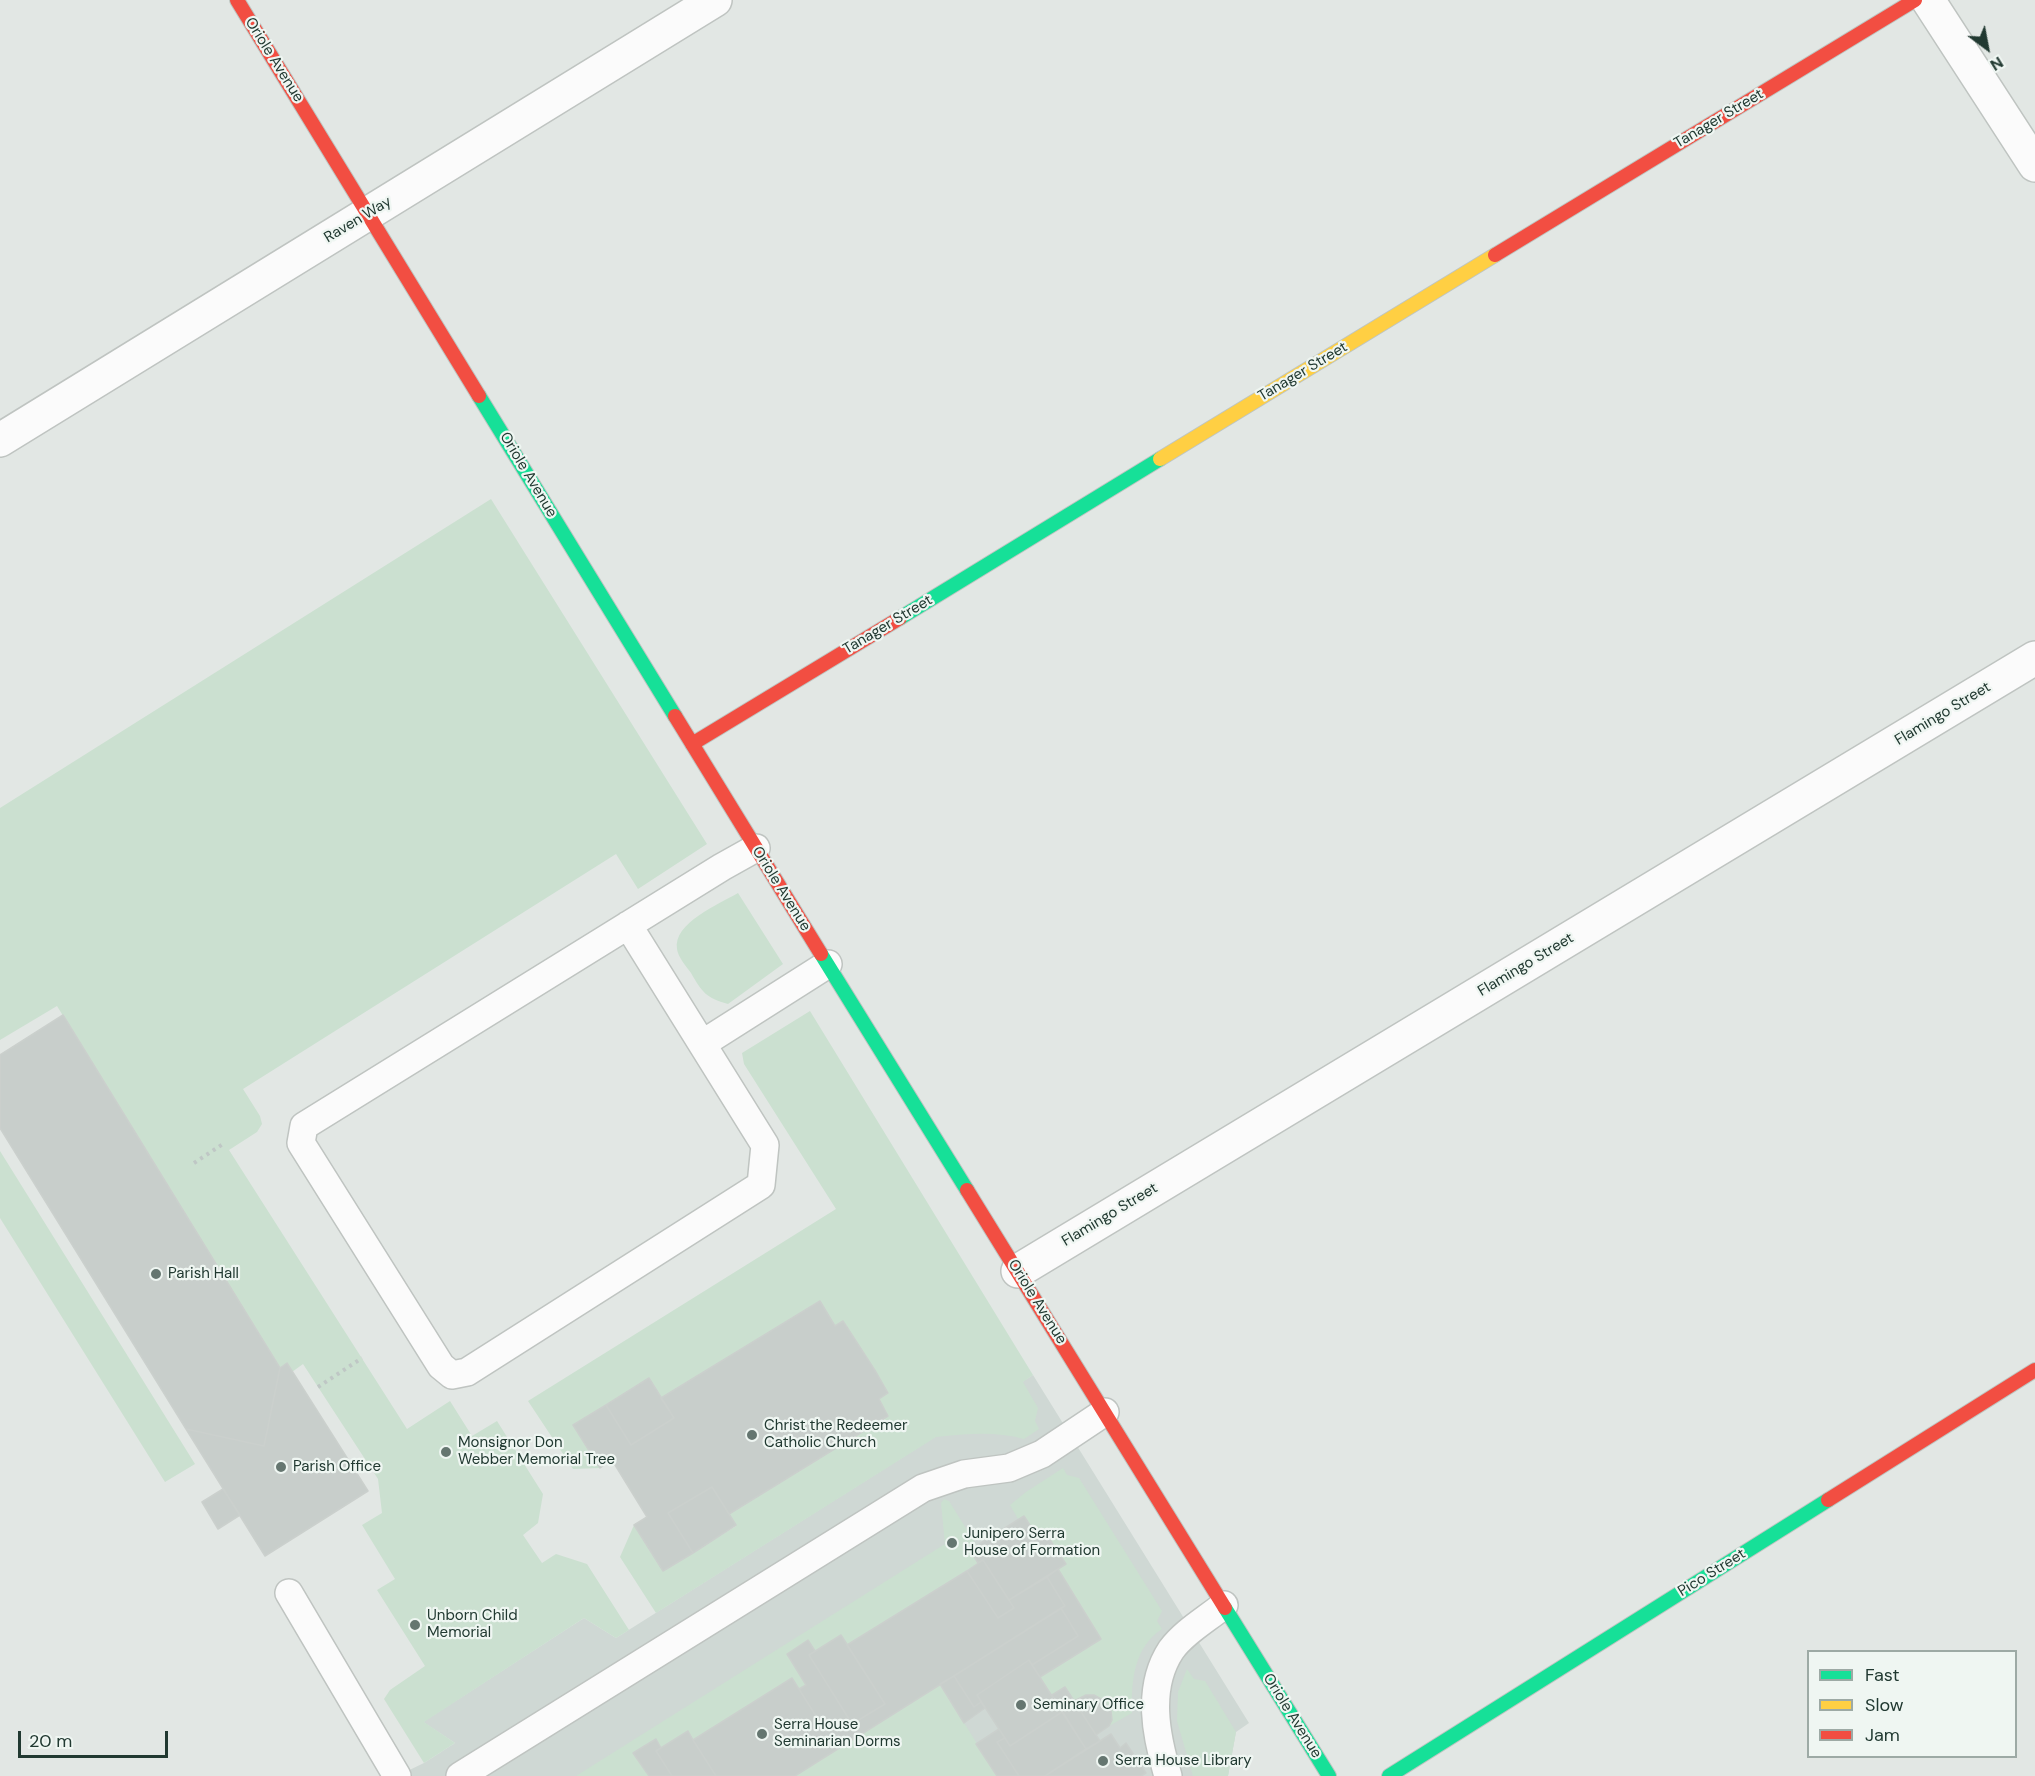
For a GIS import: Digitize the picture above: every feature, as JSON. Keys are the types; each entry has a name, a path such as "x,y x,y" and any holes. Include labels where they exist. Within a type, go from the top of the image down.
{"street":[{"name":"Oriole Avenue","path":"237,0 692,744 1329,1776"},
{"name":"Raven Way","path":"0,440 715,0"},
{"name":"Tanager Street","path":"692,744 1915,0"},
{"path":"1928,0 2035,165"},
{"name":"Flamingo Street","path":"1018,1271 2035,658"},
{"name":"Pico Street","path":"1389,1776 2035,1370"}],"lane":[{"path":"628,925 765,1145 761,1185 467,1372 452,1375 441,1366 301,1143 304,1126 628,925 722,867 756,848"},
{"path":"702,1044 828,964"},
{"path":"460,1776 923,1488 964,1474 1009,1468 1042,1454 1105,1412"},
{"path":"289,1593 397,1776"},
{"path":"1167,1776 1158,1743 1156,1716 1156,1692 1162,1670 1172,1650 1192,1630 1224,1605"}],"path":[{"path":"194,1163 223,1144"},
{"path":"318,1387 362,1358"}],"shaded area":[{"name":"Junipero Serra House of Formation","path":"1033,1375 1249,1723 1236,1732 1228,1776 397,1776 424,1763 455,1743 423,1722 584,1618 616,1638"}],"green space":[{"path":"491,499 707,844 638,889 616,854 243,1089 260,1116 262,1124 257,1132 229,1150 407,1429 450,1401 472,1436 497,1421 543,1494 538,1523 523,1535 542,1563 556,1554 587,1564 629,1630 616,1638 584,1618 424,1722 455,1743 424,1763 384,1699 390,1690 425,1666 377,1590 395,1579 362,1525 382,1513 378,1479 303,1364 292,1372 280,1368 57,1006 0,1040 0,808"},
{"path":"738,893 783,964 728,1004 710,997 702,990 677,949 682,931 690,923 699,915"},
{"path":"810,1011 1033,1375 1023,1382 1038,1408 1035,1421 1039,1429 1024,1439 991,1434 936,1437 656,1613 620,1557 634,1525 663,1571 736,1526 729,1514 888,1416 879,1399 888,1393 844,1322 835,1326 820,1301 661,1398 649,1378 574,1425 600,1468 573,1469 528,1401 836,1209 744,1064 742,1053"},
{"path":"0,1151 195,1464 165,1482 0,1218"},
{"path":"1063,1468 1067,1475 1079,1478 1162,1611 1157,1621 1162,1629 1145,1645 1136,1666 1132,1689 1132,1713 1109,1726 1111,1711 1103,1700 1090,1696 1074,1701 1065,1687 1052,1695 1040,1677 1101,1639 1058,1569 1066,1564 1047,1534 1039,1539 1024,1516 1018,1519 1010,1505"},
{"path":"944,1499 949,1501 977,1546 970,1550 978,1563 847,1645 841,1635 815,1651 808,1641 787,1654 806,1685 799,1689 792,1678 693,1740 688,1732 661,1748 655,1739 634,1752 649,1776 576,1776 945,1544 941,1503"},
{"path":"1187,1669 1194,1679 1205,1681 1236,1732 1228,1776 1193,1776 1177,1721 1178,1692"},
{"path":"940,1684 997,1776 795,1776"}],"building":[{"name":"Parish Hall","path":"63,1015 280,1368 264,1446 186,1429 0,1128 0,1055"},
{"name":"Christ the Redeemer Catholic Church","path":"820,1301 835,1326 843,1321 876,1372 888,1393 879,1399 888,1416 729,1514 712,1487 668,1513 693,1553 663,1571 634,1525 647,1517 612,1460 600,1468 573,1425 606,1405 631,1445 674,1418 661,1398"},
{"name":"Parish Office","path":"287,1363 368,1491 265,1556 186,1429 264,1446 280,1368"},
{"path":"649,1378 674,1418 631,1445 606,1405"},
{"path":"712,1487 736,1525 693,1553 668,1513"},
{"path":"223,1489 240,1515 218,1529 202,1502"},
{"path":"1024,1516 1039,1539 1046,1534 1066,1564 1009,1600 983,1560 978,1563 970,1550"},
{"path":"983,1560 1014,1608 998,1618 967,1571"},
{"path":"1058,1569 1101,1639 1040,1677 1032,1665 1078,1636 1061,1608 1065,1606 1047,1577"},
{"path":"967,1571 998,1618 1014,1608 1009,1600 1047,1577 1065,1606 795,1776 716,1776 693,1740 792,1678 826,1732 849,1719 852,1724 885,1704 847,1645"},
{"path":"1061,1608 1078,1636 1032,1665 1029,1660 977,1695 981,1702 974,1707 954,1676"},
{"path":"841,1635 885,1704 852,1724 809,1655"},
{"path":"808,1640 815,1651 809,1655 849,1719 826,1732 799,1689 806,1685 787,1654"},
{"name":"Seminary Office","path":"1029,1660 1062,1712 1010,1746 977,1695"},
{"path":"954,1676 974,1707 981,1702 985,1708 964,1723 940,1684"},
{"path":"1065,1687 1100,1741 1086,1749 1052,1695"},
{"path":"1086,1695 1094,1695 1101,1699 1111,1711 1112,1720 1109,1726 1096,1735 1074,1701"},
{"path":"1062,1712 1086,1749 1045,1776 1019,1776 997,1742 1005,1738 1010,1746"},
{"path":"999,1729 1005,1738 997,1742 1019,1776 997,1776 976,1744"},
{"path":"688,1731 716,1776 672,1776 656,1751"},
{"name":"Serra House Library","path":"1111,1734 1120,1748 1126,1743 1146,1773 1141,1776 1045,1776"},
{"path":"656,1739 661,1748 656,1751 672,1776 649,1776 633,1753"}],"traffic: fast":[{"path":"479,396 675,716"},
{"path":"900,618 1160,459"},
{"path":"821,954 967,1190"},
{"path":"1389,1776 1828,1500"},
{"path":"1225,1608 1329,1776"}],"traffic: slow":[{"path":"1160,459 1495,255"}],"traffic: jam":[{"path":"237,0 479,396"},
{"path":"1495,255 1915,0"},
{"path":"692,744 900,618"},
{"path":"675,716 821,954"},
{"path":"967,1190 1225,1608"},
{"path":"1828,1500 2035,1370"}],"place":[{"name":"Parish Hall","path":"156,1274"},
{"name":"Christ the Redeemer Catholic Church","path":"752,1435"},
{"name":"Monsignor Don Webber Memorial Tree","path":"446,1452"},
{"name":"Parish Office","path":"281,1467"},
{"name":"Junipero Serra House of Formation","path":"952,1543"},
{"name":"Unborn Child Memorial","path":"415,1625"},
{"name":"Seminary Office","path":"1021,1705"},
{"name":"Serra House Seminarian Dorms","path":"762,1734"},
{"name":"Serra House Library","path":"1103,1761"}]}
